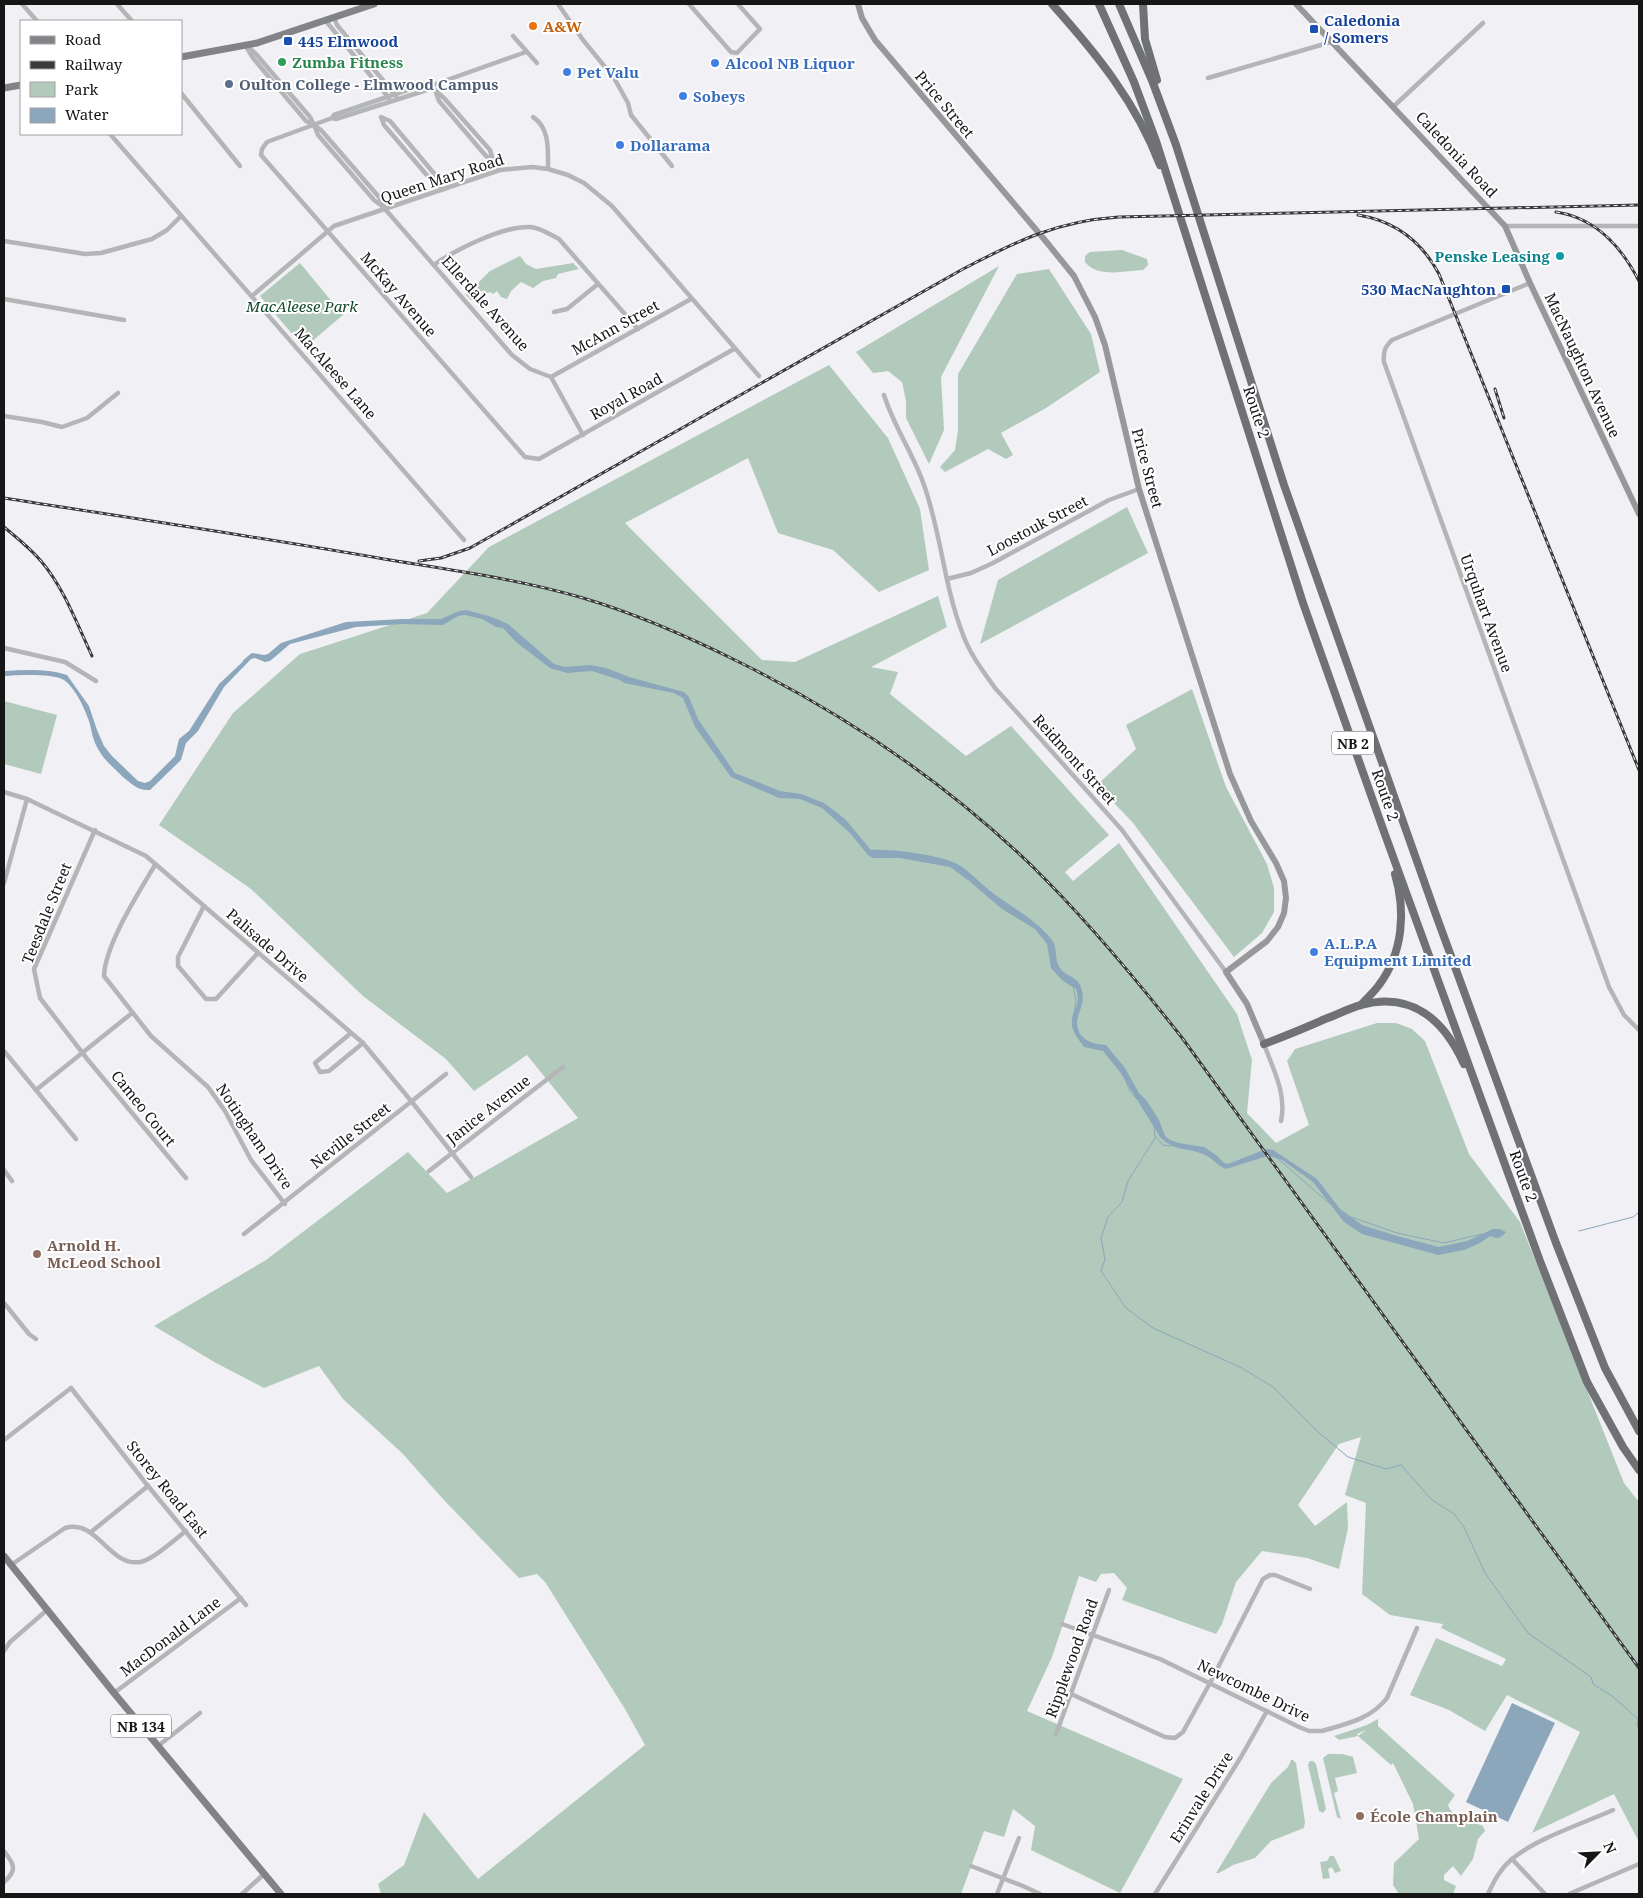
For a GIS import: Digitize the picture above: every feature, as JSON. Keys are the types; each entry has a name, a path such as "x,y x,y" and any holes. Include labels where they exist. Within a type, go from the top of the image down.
{"highway":[{"path":"1052,4 1096,54 1125,94 1143,127 1176,203"},
{"name":"Route 2","path":"1099,4 1146,112 1286,550 1383,828 1540,1262 1587,1382 1623,1448 1639,1470"},
{"name":"Route 2","path":"1119,4 1146,64 1189,181 1284,486 1552,1234 1605,1368 1639,1432"},
{"path":"1143,4 1145,39 1164,100 1167,121"},
{"path":"1361,1005 1380,984 1391,965 1400,938 1402,915 1397,879 1383,828"},
{"path":"1264,1044 1361,1005 1384,1002 1405,1004 1429,1014 1446,1032 1460,1056 1484,1108"}],"main road":[{"path":"182,57 257,42 374,4"},
{"path":"4,88 20,85"},
{"name":"NB 134","path":"4,1556 114,1693 281,1894"}],"street":[{"path":"22,4 36,20"},
{"path":"117,4 131,20"},
{"path":"558,4 583,40 614,78 628,103 631,115 672,166"},
{"path":"689,4 731,52 737,53 760,29 738,4"},
{"name":"Price Street","path":"858,4 862,18 875,40 1074,276 1095,317 1105,345 1139,489 1230,774 1251,820 1276,863 1284,881 1286,898 1284,914 1278,927 1267,941 1226,972"},
{"name":"Caledonia Road","path":"1296,4 1506,226"},
{"path":"334,17 337,25 398,99"},
{"path":"325,20 390,99"},
{"path":"1394,106 1483,23"},
{"path":"513,36 537,63"},
{"path":"1208,78 1331,42"},
{"name":"Ellerdale Avenue","path":"245,45 256,54 310,117 314,125 321,130 379,197 386,209 512,354 530,369 551,377"},
{"path":"390,99 395,94 428,83 433,84 526,52"},
{"path":"433,84 438,101 500,170"},
{"path":"314,125 332,118 336,120 390,99 398,99 430,89 433,84"},
{"path":"182,94 240,166"},
{"path":"375,104 382,117 390,121 437,177 438,184 442,190"},
{"path":"533,117 541,122 545,131 548,169"},
{"name":"McKay Avenue","path":"314,125 267,142 262,148 261,155 522,455 529,459"},
{"name":"MacAleese Lane","path":"111,135 464,540"},
{"name":"Queen Mary Road","path":"252,296 334,226 500,170 532,167 548,169 568,175 598,194 612,206 759,376"},
{"path":"4,241 86,254 101,253 152,239 167,230 182,216"},
{"path":"1506,226 1639,226"},
{"name":"MacNaughton Avenue","path":"1506,226 1530,283 1639,514"},
{"path":"435,264 460,248 511,230 529,227 542,230 559,239 638,329"},
{"name":"Urquhart Avenue","path":"1530,283 1392,340 1386,345 1383,352 1384,362 1609,987 1624,1015 1639,1030"},
{"path":"554,312 567,309 598,284"},
{"path":"4,299 124,320"},
{"name":"McAnn Street","path":"551,377 691,299"},
{"name":"Royal Road","path":"529,459 539,459 734,349"},
{"path":"551,377 583,435"},
{"path":"4,416 62,427 87,418 118,393"},
{"name":"Reidmont Street","path":"884,395 890,414 914,458 925,486 951,600 962,634 977,663 995,688 1122,830 1226,972 1250,1010 1264,1044 1282,1094 1284,1107 1281,1121"},
{"name":"Loostouk Street","path":"947,579 970,573 993,563 1109,500 1139,489"},
{"path":"4,648 65,662 96,681"},
{"name":"Palisade Drive","path":"4,792 27,799 146,856 363,1043 471,1177"},
{"path":"4,883 27,799"},
{"name":"Teesdale Street","path":"83,1053 40,998 34,969 94,830"},
{"name":"Notingham Drive","path":"155,864 129,908 105,965 104,976 151,1036 208,1087 225,1111 252,1160 285,1204"},
{"path":"204,906 178,956 178,966 206,999 216,999 258,953"},
{"path":"36,1090 132,1013"},
{"path":"351,1033 315,1063 320,1072 329,1071 363,1043"},
{"path":"4,1051 76,1139"},
{"name":"Cameo Court","path":"83,1053 186,1178"},
{"name":"Janice Avenue","path":"429,1171 563,1067"},
{"name":"Neville Street","path":"244,1234 285,1204 446,1074"},
{"path":"4,1170 12,1181"},
{"path":"4,1303 29,1334 36,1339"},
{"name":"Storey Road East","path":"4,1440 71,1388 148,1486 246,1605"},
{"path":"91,1532 148,1486"},
{"path":"11,1565 65,1528 79,1527 91,1532 105,1546 124,1559 136,1562 150,1558 186,1531"},
{"path":"1070,1694 1170,1738 1179,1735 1183,1732 1210,1683 1263,1579 1270,1575 1275,1575 1310,1589"},
{"name":"Ripplewood Road","path":"1056,1734 1109,1590"},
{"name":"MacDonald Lane","path":"114,1693 241,1598"},
{"path":"4,1650 10,1642 47,1610"},
{"name":"Newcombe Drive","path":"1062,1624 1144,1653 1299,1727 1314,1732 1370,1715 1387,1698 1417,1628"},
{"name":"Erinvale Drive","path":"1155,1894 1241,1757 1267,1711"},
{"path":"158,1746 200,1713"},
{"path":"1488,1894 1500,1872 1527,1847 1613,1810"},
{"path":"997,1894 1018,1838"},
{"path":"4,1851 11,1859 13,1869 10,1877 4,1882"},
{"path":"1512,1859 1546,1894"},
{"path":"1569,1894 1638,1864"},
{"path":"971,1866 1003,1877 1040,1894"},
{"path":"242,1894 264,1874"}],"green space":[{"path":"1122,250 1147,259 1148,265 1143,270 1104,272 1090,267 1085,262 1085,256 1090,252"},
{"path":"520,256 526,264 536,269 573,263 579,269 558,274 556,278 543,281 533,288 521,282 511,291 507,299 501,297 497,291 493,294 490,292 471,300 466,295 490,271"},
{"name":"MacAleese Park","path":"300,263 343,315 304,348 260,296"},
{"path":"999,266 941,377 944,430 929,464 906,418 906,401 902,382 888,371 873,373 856,352"},
{"path":"1049,269 1091,334 1100,372 1046,408 1001,433 1013,455 1006,459 988,449 945,472 940,467 955,450 958,430 958,374 1017,274"},
{"path":"829,365 888,438 920,509 929,570 879,592 833,550 778,533 748,458 625,523 762,660 795,662 938,596 947,627 871,667 898,672 890,694 966,756 1011,726 1109,835 1065,872 1073,881 1119,843 1237,1014 1252,1060 1247,1113 1276,1143 1309,1125 1287,1061 1295,1049 1377,1023 1396,1023 1412,1029 1425,1041 1469,1154 1520,1222 1624,1483 1639,1502 1639,1842 1614,1794 1532,1833 1580,1732 1507,1695 1485,1731 1449,1710 1410,1695 1436,1638 1502,1666 1506,1659 1441,1628 1443,1624 1390,1615 1362,1594 1366,1503 1345,1495 1361,1437 1339,1444 1298,1505 1315,1526 1347,1502 1348,1528 1339,1569 1307,1558 1262,1551 1236,1582 1222,1624 1216,1634 1122,1600 1127,1588 1114,1573 1101,1574 1096,1582 1079,1576 1052,1657 1027,1711 1183,1779 1120,1893 1031,1850 1035,1826 1013,1809 1004,1837 984,1831 961,1894 381,1894 378,1884 404,1865 424,1812 478,1879 645,1745 625,1709 545,1582 537,1574 519,1578 443,1499 402,1453 343,1399 319,1366 264,1388 216,1363 154,1326 266,1260 408,1152 447,1193 578,1118 527,1055 474,1091 446,1059 363,996 251,889 159,825 233,713 300,654 427,613 489,547"},
{"path":"1127,507 1148,553 980,644 998,580"},
{"path":"1192,689 1226,787 1267,864 1274,888 1274,912 1262,933 1234,957 1133,823 1097,785 1136,749 1126,725"},
{"path":"4,701 57,715 41,774 4,764"},
{"path":"1378,1719 1378,1726 1455,1795 1448,1805 1453,1813 1483,1826 1485,1831 1478,1839 1473,1859 1461,1876 1453,1866 1444,1875 1444,1880 1456,1886 1453,1894 1399,1894 1393,1885 1394,1863 1419,1839 1413,1804 1393,1763 1391,1765 1358,1736 1339,1740 1334,1736 1367,1725"},
{"path":"1328,1754 1342,1754 1353,1757 1357,1773 1335,1778 1338,1791 1334,1793 1341,1819 1337,1817 1323,1758"},
{"path":"1291,1760 1296,1763 1305,1822 1304,1828 1271,1841 1255,1858 1216,1873 1271,1783 1288,1767"},
{"path":"1310,1761 1316,1764 1326,1809 1323,1813 1319,1811 1308,1765"},
{"path":"1330,1856 1334,1856 1341,1871 1335,1873 1332,1867 1328,1869 1330,1878 1323,1879 1320,1862 1327,1861"}],"water":[{"path":"466,610 492,617 508,624 554,664 565,667 590,665 606,668 629,677 684,692 689,697 698,719 735,773 780,791 801,794 824,803 845,819 871,850 899,851 942,858 956,863 966,870 989,890 1038,925 1052,940 1058,965 1080,985 1083,998 1077,1024 1080,1033 1089,1042 1106,1045 1125,1068 1139,1093 1147,1101 1159,1120 1165,1136 1170,1140 1204,1147 1228,1164 1266,1149 1273,1150 1317,1179 1340,1209 1362,1225 1397,1236 1439,1247 1467,1241 1493,1229 1500,1229 1506,1232 1499,1238 1490,1236 1464,1250 1438,1255 1362,1234 1344,1222 1313,1182 1282,1160 1264,1157 1226,1169 1206,1155 1165,1142 1160,1137 1120,1072 1103,1051 1084,1047 1076,1036 1072,1020 1078,1001 1076,989 1063,981 1051,968 1047,944 1035,929 1002,909 950,867 900,858 873,858 868,855 850,833 822,808 800,799 779,798 731,777 695,727 683,698 674,693 624,683 592,671 567,673 550,668 516,642 503,628 496,627 482,619 465,615 458,616 443,625 403,624 356,627 290,644 270,661 265,662 255,658 251,659 224,687 198,731 186,743 181,760 150,790 139,788 132,784 103,757 96,745 89,720 81,702 64,680 44,675 4,676 4,671 28,670 51,671 67,675 89,706 104,746 138,781 145,783 150,781 175,756 179,739 189,731 219,684 252,653 268,654 281,643 346,622 441,619"},
{"path":"1512,1703 1555,1723 1508,1822 1466,1802"}],"waterway":[{"path":"243,661 251,654"},
{"path":"979,888 993,900"},
{"path":"1073,986 1076,1001 1074,1014"},
{"path":"1126,1082 1131,1093 1137,1099"},
{"path":"1154,1128 1155,1137"},
{"path":"1156,1137 1163,1145 1171,1146"},
{"path":"1155,1138 1128,1181 1122,1202 1108,1217 1101,1238 1105,1259 1101,1271 1126,1308 1153,1328 1242,1368 1273,1387 1317,1431 1348,1457 1386,1469 1401,1465 1431,1499 1454,1514 1464,1527 1485,1573 1528,1633 1591,1677 1593,1684 1612,1696 1638,1719 1637,1726 1639,1728"},
{"path":"1277,1158 1329,1203"},
{"path":"1579,1231 1633,1217 1639,1212"},
{"path":"1351,1217 1397,1233 1444,1243 1482,1234"}],"railway":[{"path":"419,561 441,558 470,548 963,269 1020,241 1057,228 1097,219 1119,217 1639,205"},
{"path":"1556,212 1583,220 1606,236 1624,256 1639,281"},
{"path":"1358,215 1384,222 1406,235 1424,252 1439,274 1639,770"},
{"path":"1495,389 1504,418"},
{"path":"4,498 459,571 534,585 583,598 623,611 739,662 856,728 930,779 999,836 1052,886 1110,950 1183,1039 1639,1668"},
{"path":"4,527 41,561 57,583 92,656"}],"place":[{"name":"A&W","path":"533,26"},
{"name":"Caledonia / Somers","path":"1314,29"},
{"name":"445 Elmwood","path":"288,41"},
{"name":"Zumba Fitness","path":"282,62"},
{"name":"Alcool NB Liquor","path":"715,63"},
{"name":"Pet Valu","path":"567,72"},
{"name":"Oulton College - Elmwood Campus","path":"229,84"},
{"name":"Sobeys","path":"683,96"},
{"name":"Dollarama","path":"620,145"},
{"name":"Penske Leasing","path":"1560,256"},
{"name":"530 MacNaughton","path":"1506,289"},
{"name":"A.L.P.A Equipment Limited","path":"1314,952"},
{"name":"Arnold H. McLeod School","path":"37,1254"},
{"name":"École Champlain","path":"1360,1816"}]}
